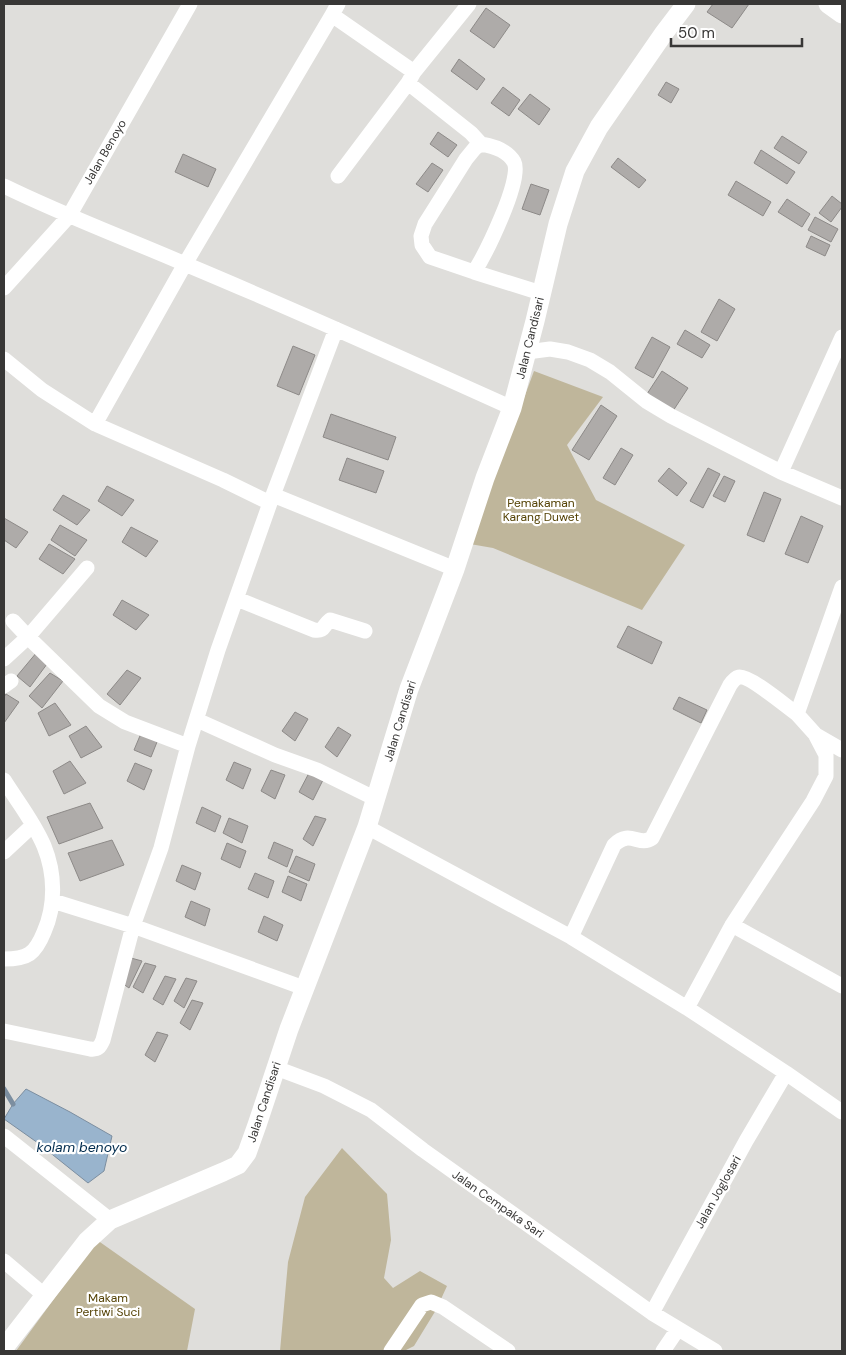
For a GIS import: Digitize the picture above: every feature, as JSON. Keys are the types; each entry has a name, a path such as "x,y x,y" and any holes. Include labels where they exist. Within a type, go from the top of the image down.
{"street":[{"path":"338,176 469,4"},
{"name":"Jalan Candisari","path":"4,1348 87,1240 110,1220 238,1165 247,1153 304,988 367,827 409,689 455,569 485,478 512,408 558,224 575,171 599,127 686,4"},
{"path":"828,4 842,14"},
{"name":"Jalan Benoyo","path":"4,288 69,216 184,6"},
{"path":"95,424 185,264 335,9 482,144 505,153 514,162 516,174 510,197 484,257 474,272"},
{"path":"482,144 475,148 466,159 425,224 421,236 422,245 430,257 541,293"},
{"path":"4,186 69,216 336,329 512,408"},
{"path":"4,1032 90,1049 99,1048 103,1040 132,926 160,848 188,746 218,650 336,329"},
{"path":"781,472 842,337"},
{"path":"527,352 550,349 568,352 590,360 610,372 646,401 679,420 781,472 842,498"},
{"path":"4,358 42,390 95,424 223,480 455,569"},
{"path":"4,659 28,637 87,568"},
{"path":"797,714 842,586"},
{"path":"236,599 314,630 322,629 330,620 365,631"},
{"path":"13,621 99,706 125,722 188,746"},
{"path":"571,937 614,844 628,838 644,841 652,838 730,685 735,679 742,677 758,685 797,714 815,734 826,755 826,776 813,801 732,925 687,1008"},
{"path":"197,720 275,755 317,770 376,800"},
{"path":"815,734 842,750"},
{"path":"4,780 44,846 53,879 53,901 45,930 37,947 24,958 4,959"},
{"path":"4,852 33,825"},
{"path":"367,827 571,937 687,1008 842,1112"},
{"path":"53,901 132,926 304,988"},
{"path":"732,925 842,986"},
{"name":"Jalan Cempaka Sari","path":"276,1068 324,1086 372,1110 423,1150 652,1313 714,1351"},
{"name":"Jalan Joglosari","path":"652,1313 746,1141 786,1073"},
{"path":"4,1136 110,1220"},
{"path":"4,1261 44,1295"},
{"path":"390,1351 422,1305 431,1302 443,1307 508,1351"},
{"path":"663,1351 678,1329"}],"green space":[{"name":"Pemakaman Karang Duwet","path":"534,371 603,397 567,445 596,500 685,545 642,610 493,548 470,544"},
{"path":"342,1148 387,1194 391,1240 384,1278 393,1288 420,1271 447,1286 436,1310 414,1346 404,1351 280,1351 288,1262 305,1197"},
{"name":"Makam Pertiwi Suci","path":"97,1240 195,1309 187,1351 16,1351"}],"water":[{"name":"kolam benoyo","path":"26,1089 112,1136 104,1171 88,1183 38,1143 4,1119 13,1104"}],"building":[{"path":"713,4 749,4 732,28 707,12"},
{"path":"486,8 510,25 494,48 470,31"},
{"path":"459,59 485,79 477,90 451,71"},
{"path":"666,82 679,89 671,103 658,95"},
{"path":"503,87 520,100 509,116 491,103"},
{"path":"530,94 550,109 539,125 518,109"},
{"path":"438,132 457,145 448,157 430,144"},
{"path":"782,136 807,152 799,164 774,148"},
{"path":"761,150 795,172 787,184 754,163"},
{"path":"183,154 216,169 208,187 175,172"},
{"path":"618,158 646,180 639,188 611,167"},
{"path":"432,163 443,170 428,192 416,184"},
{"path":"736,181 771,202 763,216 728,195"},
{"path":"531,184 549,190 540,215 522,209"},
{"path":"832,196 842,204 842,207 831,222 819,213"},
{"path":"787,199 810,214 802,227 778,212"},
{"path":"815,217 838,229 831,242 808,230"},
{"path":"811,236 830,245 825,256 806,247"},
{"path":"719,299 735,309 717,341 701,332"},
{"path":"685,330 710,345 702,358 677,344"},
{"path":"652,337 670,347 653,378 635,368"},
{"path":"293,346 315,355 299,395 277,386"},
{"path":"662,371 688,388 671,414 645,397"},
{"path":"601,405 617,416 589,460 572,450"},
{"path":"331,414 396,437 388,460 323,437"},
{"path":"621,448 633,455 615,485 603,478"},
{"path":"347,458 384,471 376,493 339,480"},
{"path":"669,468 687,483 677,496 658,481"},
{"path":"708,468 720,474 703,508 690,501"},
{"path":"724,476 735,481 725,502 713,496"},
{"path":"107,486 134,500 122,516 98,501"},
{"path":"764,492 781,499 764,542 747,535"},
{"path":"63,495 90,510 77,525 53,510"},
{"path":"801,516 823,526 808,563 785,554"},
{"path":"4,518 28,532 16,548 4,540"},
{"path":"60,525 87,540 75,556 51,540"},
{"path":"131,527 158,541 146,557 122,542"},
{"path":"49,544 75,559 63,574 39,559"},
{"path":"122,600 149,615 136,630 113,615"},
{"path":"628,626 662,642 652,664 617,647"},
{"path":"37,652 50,660 30,687 17,676"},
{"path":"127,670 141,678 120,705 107,694"},
{"path":"50,673 63,681 42,708 29,696"},
{"path":"6,694 19,702 4,723 4,697"},
{"path":"679,697 707,710 701,723 673,709"},
{"path":"55,703 71,725 49,736 38,713"},
{"path":"295,712 308,719 295,741 282,731"},
{"path":"86,726 102,747 81,758 69,736"},
{"path":"338,727 351,735 337,757 325,747"},
{"path":"142,731 159,737 151,757 134,750"},
{"path":"70,761 86,783 64,794 53,771"},
{"path":"234,762 251,769 243,789 226,780"},
{"path":"135,763 152,770 144,790 127,781"},
{"path":"271,770 285,775 275,799 261,791"},
{"path":"310,771 324,778 313,800 299,792"},
{"path":"90,803 103,828 59,844 47,817"},
{"path":"202,807 221,816 215,832 196,823"},
{"path":"315,816 326,819 313,846 303,839"},
{"path":"229,818 248,826 242,843 223,833"},
{"path":"112,840 124,865 80,881 68,853"},
{"path":"274,842 293,850 287,867 268,858"},
{"path":"227,843 246,851 240,868 221,859"},
{"path":"296,856 315,864 309,881 289,872"},
{"path":"182,865 201,873 195,890 176,881"},
{"path":"255,873 274,881 268,898 248,889"},
{"path":"288,876 307,884 301,901 282,892"},
{"path":"191,901 210,909 205,926 185,917"},
{"path":"264,916 283,925 277,941 258,932"},
{"path":"131,958 142,961 129,988 119,981"},
{"path":"145,963 156,966 143,993 133,987"},
{"path":"165,976 176,979 163,1005 153,999"},
{"path":"186,978 197,981 184,1008 174,1001"},
{"path":"192,1000 203,1003 190,1030 180,1023"},
{"path":"157,1032 168,1035 155,1062 145,1055"}],"waterway":[{"path":"4,1089 13,1104"}]}
